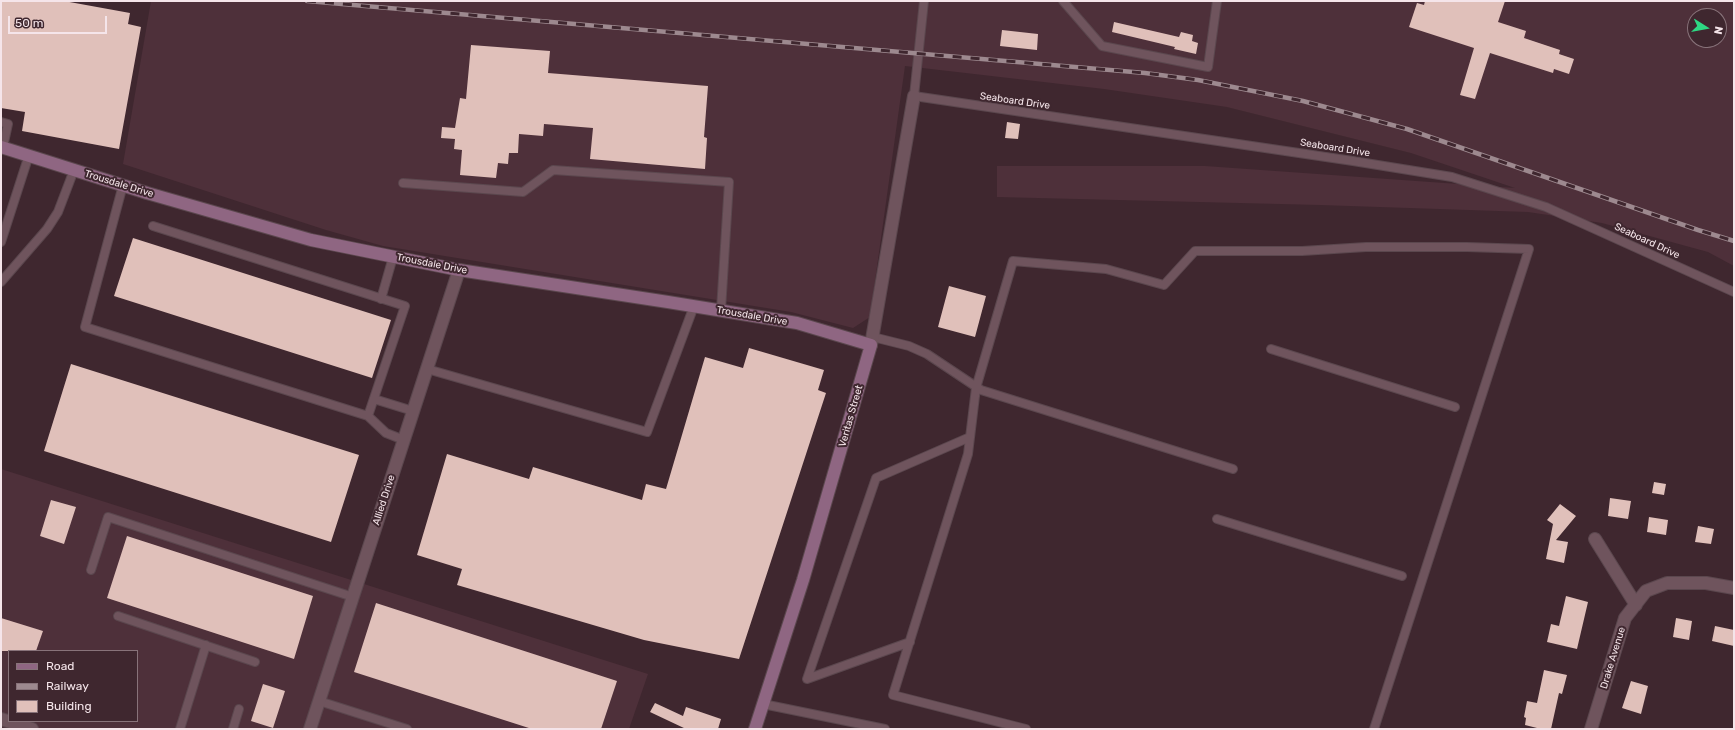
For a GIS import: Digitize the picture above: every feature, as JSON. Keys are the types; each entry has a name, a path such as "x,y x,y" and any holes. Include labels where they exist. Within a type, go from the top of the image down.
{"street":[{"name":"Veritas Street","path":"755,729 803,580 872,341 914,96"},
{"name":"Trousdale Drive","path":"2,147 123,185 311,240 459,270 797,323 872,341"},
{"name":"Allied Drive","path":"310,729 459,270"},
{"path":"1595,539 1636,605"},
{"name":"Drake Avenue","path":"1591,729 1625,618 1646,591 1667,583 1706,583 1734,588"},
{"path":"10,722 32,729"}],"lane":[{"path":"914,96 924,1"},
{"path":"1064,1 1102,46 1208,67 1217,1"},
{"name":"Seaboard Drive","path":"914,96 1452,177 1546,207 1734,292"},
{"path":"1,122 8,124 2,147"},
{"path":"1,242 29,156"},
{"path":"1,282 33,246 54,218 65,197 74,170"},
{"path":"404,183 523,192 553,170 729,182 721,310"},
{"path":"123,185 85,327 368,416 386,433 404,440"},
{"path":"153,226 405,306 368,416"},
{"path":"1026,729 893,695 968,454 976,388 1012,262 1106,269 1164,285 1195,251 1302,251 1366,247 1466,247 1529,249 1374,729"},
{"path":"381,299 393,257"},
{"path":"427,369 647,432 694,306"},
{"path":"872,341 909,346 927,354 976,388 1233,469"},
{"path":"1271,348 1455,408"},
{"path":"374,399 413,411"},
{"path":"910,642 806,679 876,478 970,437"},
{"path":"91,570 108,517 353,597"},
{"path":"1217,518 1402,576"},
{"path":"118,616 255,662"},
{"path":"180,729 206,645"},
{"path":"319,701 407,729"},
{"path":"763,704 885,729"},
{"path":"233,729 239,709"}],"shaded area":[{"path":"151,1 1734,1 1734,266 1708,252 1602,223 1528,212 997,197 997,166 1205,166 1515,188 1411,153 1227,107 1104,89 905,66 870,317 853,328 791,312 383,246 326,230 123,164"},
{"path":"1,469 648,674 629,729 1,729"}],"building":[{"path":"1,1 64,1 130,13 128,24 141,27 119,149 22,131 25,112 1,108"},
{"path":"1425,1 1505,1 1498,22 1526,31 1524,38 1560,50 1559,54 1574,59 1569,74 1554,69 1553,73 1490,53 1475,99 1460,95 1474,48 1409,27 1417,3 1424,5"},
{"path":"1114,22 1179,37 1181,32 1193,35 1192,41 1198,43 1196,54 1174,49 1175,47 1112,32"},
{"path":"1002,30 1038,34 1037,50 1000,46"},
{"path":"471,45 550,51 548,73 708,86 704,137 707,138 705,169 590,159 593,128 544,124 543,136 519,134 518,153 509,153 508,164 498,163 496,178 460,175 462,150 454,149 455,139 441,138 442,127 455,128 460,98 466,99"},
{"path":"1007,122 1020,124 1018,139 1005,138"},
{"path":"133,238 391,320 372,378 114,296"},
{"path":"949,286 986,296 975,337 938,327"},
{"path":"749,348 824,370 818,390 826,393 739,659 644,640 457,585 462,569 417,555 447,454 529,479 533,467 642,500 646,484 666,489 705,357 743,368"},
{"path":"71,364 359,455 331,542 44,451"},
{"path":"1654,482 1666,484 1664,495 1652,493"},
{"path":"1610,498 1631,501 1628,519 1608,516"},
{"path":"51,500 76,507 64,544 40,536"},
{"path":"1560,504 1576,516 1556,540 1568,542 1564,563 1546,559 1553,524 1547,520"},
{"path":"1649,517 1668,520 1666,535 1647,532"},
{"path":"1698,526 1714,529 1711,544 1695,542"},
{"path":"127,536 313,596 294,659 107,598"},
{"path":"1566,596 1588,602 1577,649 1547,642 1551,624 1559,626"},
{"path":"376,603 617,681 601,729 532,729 354,672"},
{"path":"1,618 43,631 36,650 1,651"},
{"path":"1676,618 1692,621 1689,640 1673,637"},
{"path":"1715,626 1734,630 1734,646 1712,641"},
{"path":"1544,670 1567,675 1562,694 1559,693 1551,729 1541,729 1525,725 1526,718 1524,717 1527,701 1537,703"},
{"path":"1631,681 1648,686 1641,714 1622,708"},
{"path":"263,684 285,691 273,728 251,721"},
{"path":"655,703 683,716 686,707 721,719 718,729 686,729 650,712"}],"railway":[{"path":"307,1 1145,73 1198,80 1303,101 1407,129 1698,230 1734,241"}]}
